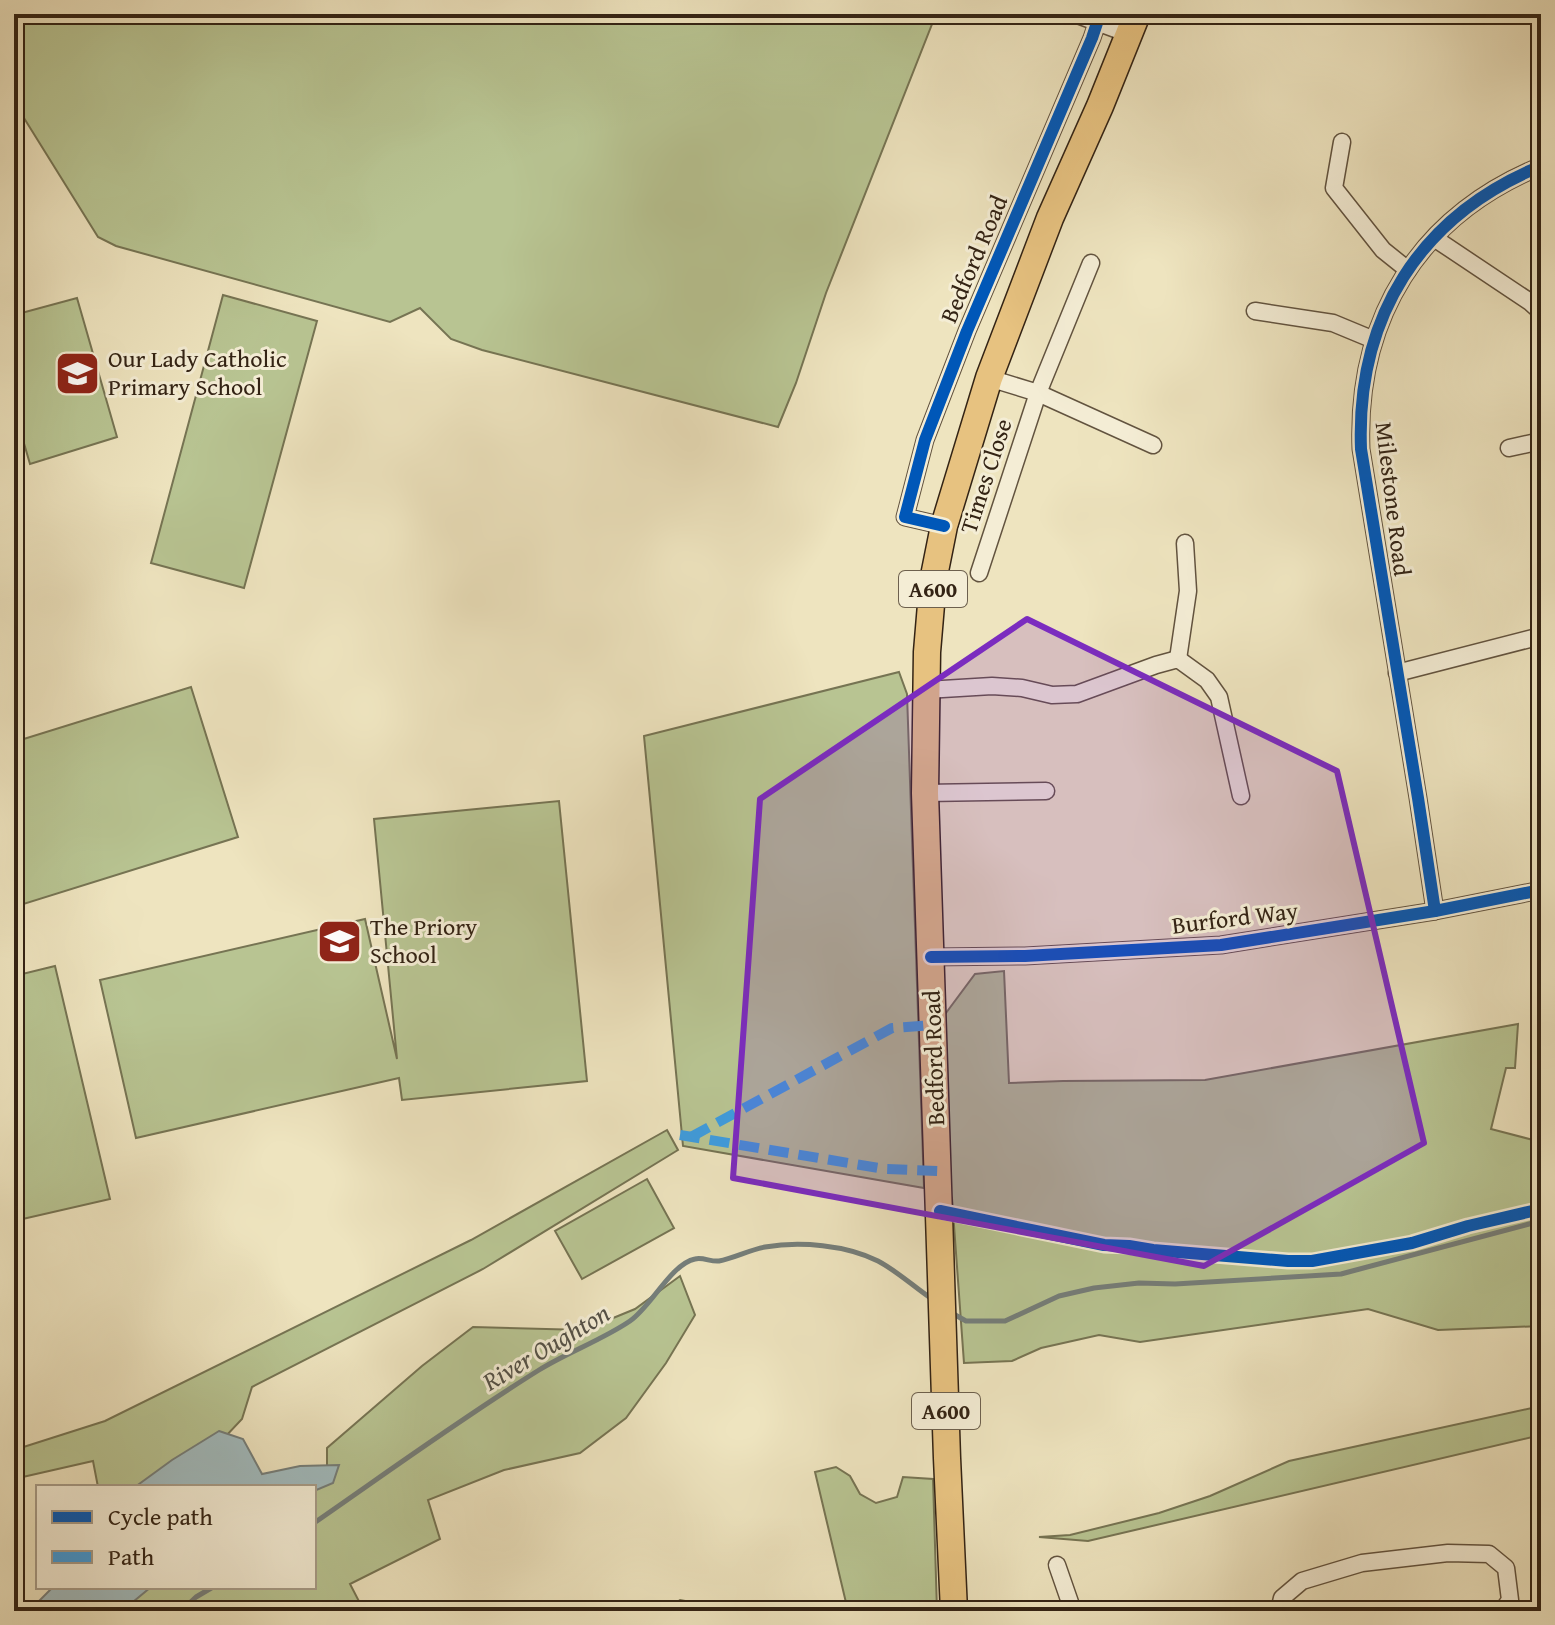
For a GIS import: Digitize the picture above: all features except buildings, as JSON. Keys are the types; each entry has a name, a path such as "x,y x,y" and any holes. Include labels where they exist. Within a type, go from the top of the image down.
{"main road":[{"name":"Bedford Road","path":"954,1611 925,793 927,652 933,581 944,526 989,378 1050,218 1133,24"}],"street":[{"path":"1075,14 1097,23 1133,24"},
{"name":"Bedford Road","path":"944,526 905,517 925,440 1097,23"},
{"path":"1342,142 1334,188 1383,250 1408,270"},
{"name":"Milestone Road","path":"1435,911 1361,449 1362,391 1374,340 1408,270 1450,222 1484,194 1541,166"},
{"path":"1434,238 1541,312"},
{"name":"Times Close","path":"979,573 1038,393 1091,263"},
{"path":"1255,311 1333,323 1374,340"},
{"name":"Times Close","path":"989,378 1038,393 1153,445"},
{"path":"1509,448 1541,441"},
{"path":"1178,659 1188,591 1185,543"},
{"path":"1397,673 1541,636"},
{"path":"926,690 992,686 1022,688 1052,695 1077,694 1178,659"},
{"path":"1178,659 1207,680 1219,697 1241,796"},
{"path":"925,793 1046,791"},
{"name":"Burford Way","path":"931,957 1025,956 1221,945 1435,911 1541,890"},
{"path":"1279,1611 1282,1598 1302,1581 1362,1563 1448,1553 1489,1554 1506,1568 1510,1600 1502,1611"},
{"path":"1057,1565 1073,1611"}],"highlighted area":[{"path":"1027,619 1337,771 1424,1143 1204,1266 733,1178 760,799"}],"green space":[{"path":"14,14 936,14 826,293 778,427 482,350 451,339 420,308 390,322 116,246 98,237 14,102"},
{"path":"223,295 317,321 244,588 151,563"},
{"path":"77,298 117,437 30,464 14,409 14,315"},
{"path":"899,672 907,694 924,1188 683,1146 644,736"},
{"path":"191,687 238,837 14,907 14,742"},
{"path":"559,801 587,1081 402,1100 399,1078 136,1138 100,980 365,919 397,1059 374,819"},
{"path":"55,966 110,1199 14,1221 14,976"},
{"path":"1004,971 1009,1083 1205,1080 1518,1024 1515,1068 1506,1068 1491,1129 1541,1140 1541,1326 1438,1330 1368,1309 1140,1342 1099,1335 1041,1348 1012,1361 964,1363 952,1198 949,1194 943,1017 975,974"},
{"path":"667,1130 678,1150 483,1269 252,1387 242,1419 192,1472 171,1485 98,1485 93,1461 14,1479 14,1450 105,1421 471,1240"},
{"path":"647,1179 674,1228 582,1279 555,1231"},
{"path":"680,1276 695,1315 666,1363 626,1418 580,1453 504,1470 428,1500 440,1539 350,1584 364,1611 114,1611 138,1589 316,1589 316,1485 327,1474 327,1448 422,1366 473,1327 584,1330 635,1309"},
{"path":"1541,1406 1541,1435 1088,1541 1039,1537 1070,1535 1159,1513 1210,1496 1289,1461"},
{"path":"836,1467 850,1476 860,1494 876,1503 897,1497 903,1477 933,1479 937,1611 848,1611 815,1472"},
{"path":"680,1600 727,1609 731,1611 664,1611"}],"water":[{"path":"219,1431 243,1439 262,1474 300,1466 339,1465 333,1483 316,1490 316,1485 138,1485"},
{"path":"51,1589 149,1589 122,1611 33,1611"}],"waterway":[{"name":"River Oughton","path":"950,1312 966,1321 1005,1321 1059,1296 1094,1288 1139,1283 1175,1284 1341,1274 1541,1223"},
{"name":"River Oughton","path":"316,1522 510,1388 630,1321 669,1277 695,1259 719,1261 779,1245 837,1248 878,1261 932,1299"},
{"name":"River Oughton","path":"181,1611 210,1589"}],"marked path":[{"path":"691,1137 892,1028 932,1025"},
{"path":"680,1135 885,1169 939,1171"}],"cycle path":[{"path":"944,526 905,517 925,440 967,331 1097,23"},
{"path":"1435,911 1361,449 1362,401 1370,357 1384,315 1403,277 1429,243 1461,213 1498,187 1541,166"},
{"path":"931,957 1025,956 1221,945 1435,911 1541,890"},
{"path":"940,1211 1104,1245 1312,1261 1412,1243 1541,1209"}],"place":[{"name":"Our Lady Catholic Primary School","path":"77,373"},
{"name":"The Priory School","path":"339,941"}]}
